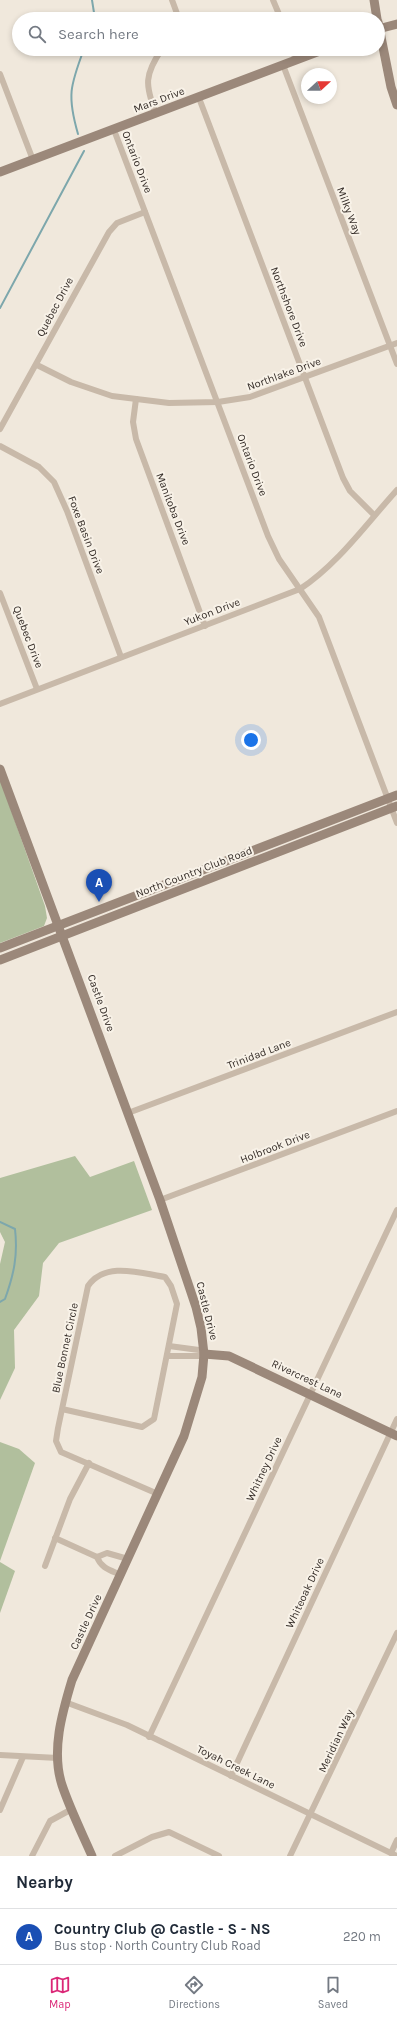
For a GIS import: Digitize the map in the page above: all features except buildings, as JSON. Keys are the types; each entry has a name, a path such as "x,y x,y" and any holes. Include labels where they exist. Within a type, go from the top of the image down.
{"main road":[{"path":"374,0 376,12"},
{"path":"385,26 397,24"},
{"name":"Mars Drive","path":"0,172 307,56"},
{"path":"384,56 391,87 397,104"},
{"name":"Castle Drive","path":"0,769 160,1200 196,1307 201,1328 204,1354 202,1377 184,1436 72,1680 65,1702 60,1730 58,1758 62,1785 92,1856"},
{"name":"North Country Club Road","path":"0,948 397,795"},
{"name":"North Country Club Road","path":"0,960 394,807"},
{"path":"216,864 220,875"},
{"name":"Rivercrest Lane","path":"204,1354 229,1356 394,1434"}],"street":[{"path":"172,0 176,12"},
{"path":"273,0 278,12"},
{"path":"156,114 149,95 148,80 151,65 157,56"},
{"path":"295,56 296,60"},
{"name":"Milky Way","path":"283,66 397,364"},
{"path":"0,74 33,160"},
{"name":"Northshore Drive","path":"199,98 343,478 350,491 374,515"},
{"name":"Ontario Drive","path":"114,130 268,536 279,559 319,617 387,799 394,807"},
{"name":"Quebec Drive","path":"0,429 108,232 117,223 145,212"},
{"name":"Northlake Drive","path":"36,365 71,382 112,396 169,402 218,402 250,397 397,343"},
{"name":"Manitoba Drive","path":"136,399 133,422 136,439 205,626"},
{"name":"Foxe Basin Drive","path":"0,446 39,467 54,482 67,511 121,657"},
{"name":"Yukon Drive","path":"0,704 300,589 313,580 397,490"},
{"name":"Quebec Drive","path":"0,593 37,689"},
{"path":"394,807 397,823"},
{"name":"Trinidad Lane","path":"128,1113 397,1012"},
{"name":"Holbrook Drive","path":"160,1200 397,1111"},
{"name":"Whitney Drive","path":"149,1737 397,1210"},
{"name":"Blue Bonnet Circle","path":"121,1269 165,1277 171,1286 177,1304 169,1346 158,1407 154,1419 148,1424 142,1427 62,1409 88,1286 92,1280 121,1269"},
{"path":"169,1346 199,1350 204,1354"},
{"path":"167,1356 199,1356 204,1354"},
{"path":"62,1409 56,1441 61,1452 158,1494"},
{"name":"Whiteoak Drive","path":"231,1776 394,1434 397,1419"},
{"path":"45,1566 70,1499 89,1463"},
{"path":"55,1538 97,1557 107,1553 128,1559"},
{"path":"97,1557 99,1563 107,1569 121,1575"},
{"name":"Meridian Way","path":"290,1856 397,1633"},
{"name":"Toyah Creek Lane","path":"65,1702 121,1723 394,1854"},
{"path":"0,1755 58,1758"},
{"path":"0,1810 23,1757"},
{"path":"32,1856 50,1821 72,1809"},
{"path":"115,1856 152,1836 169,1832 219,1856"},
{"path":"394,1854 397,1840"}],"green space":[{"path":"0,779 45,906 47,918 44,926 0,943"},
{"path":"75,1156 90,1177 134,1161 152,1210 59,1243 43,1263 39,1296 14,1330 15,1368 0,1400 0,1264 5,1242 0,1232 0,1178"},
{"path":"0,1442 19,1449 35,1463 0,1561"},
{"path":"0,1562 15,1571 0,1613"}],"waterway":[{"path":"92,0 94,12"},
{"path":"78,134 71,100 73,82 82,56"},
{"path":"0,308 84,151"},
{"path":"0,1222 15,1229 16,1238 16,1256 11,1281 5,1299 0,1302"}],"place":[{"name":"Country Club @ Castle - S - NS","path":"99,902"}]}
